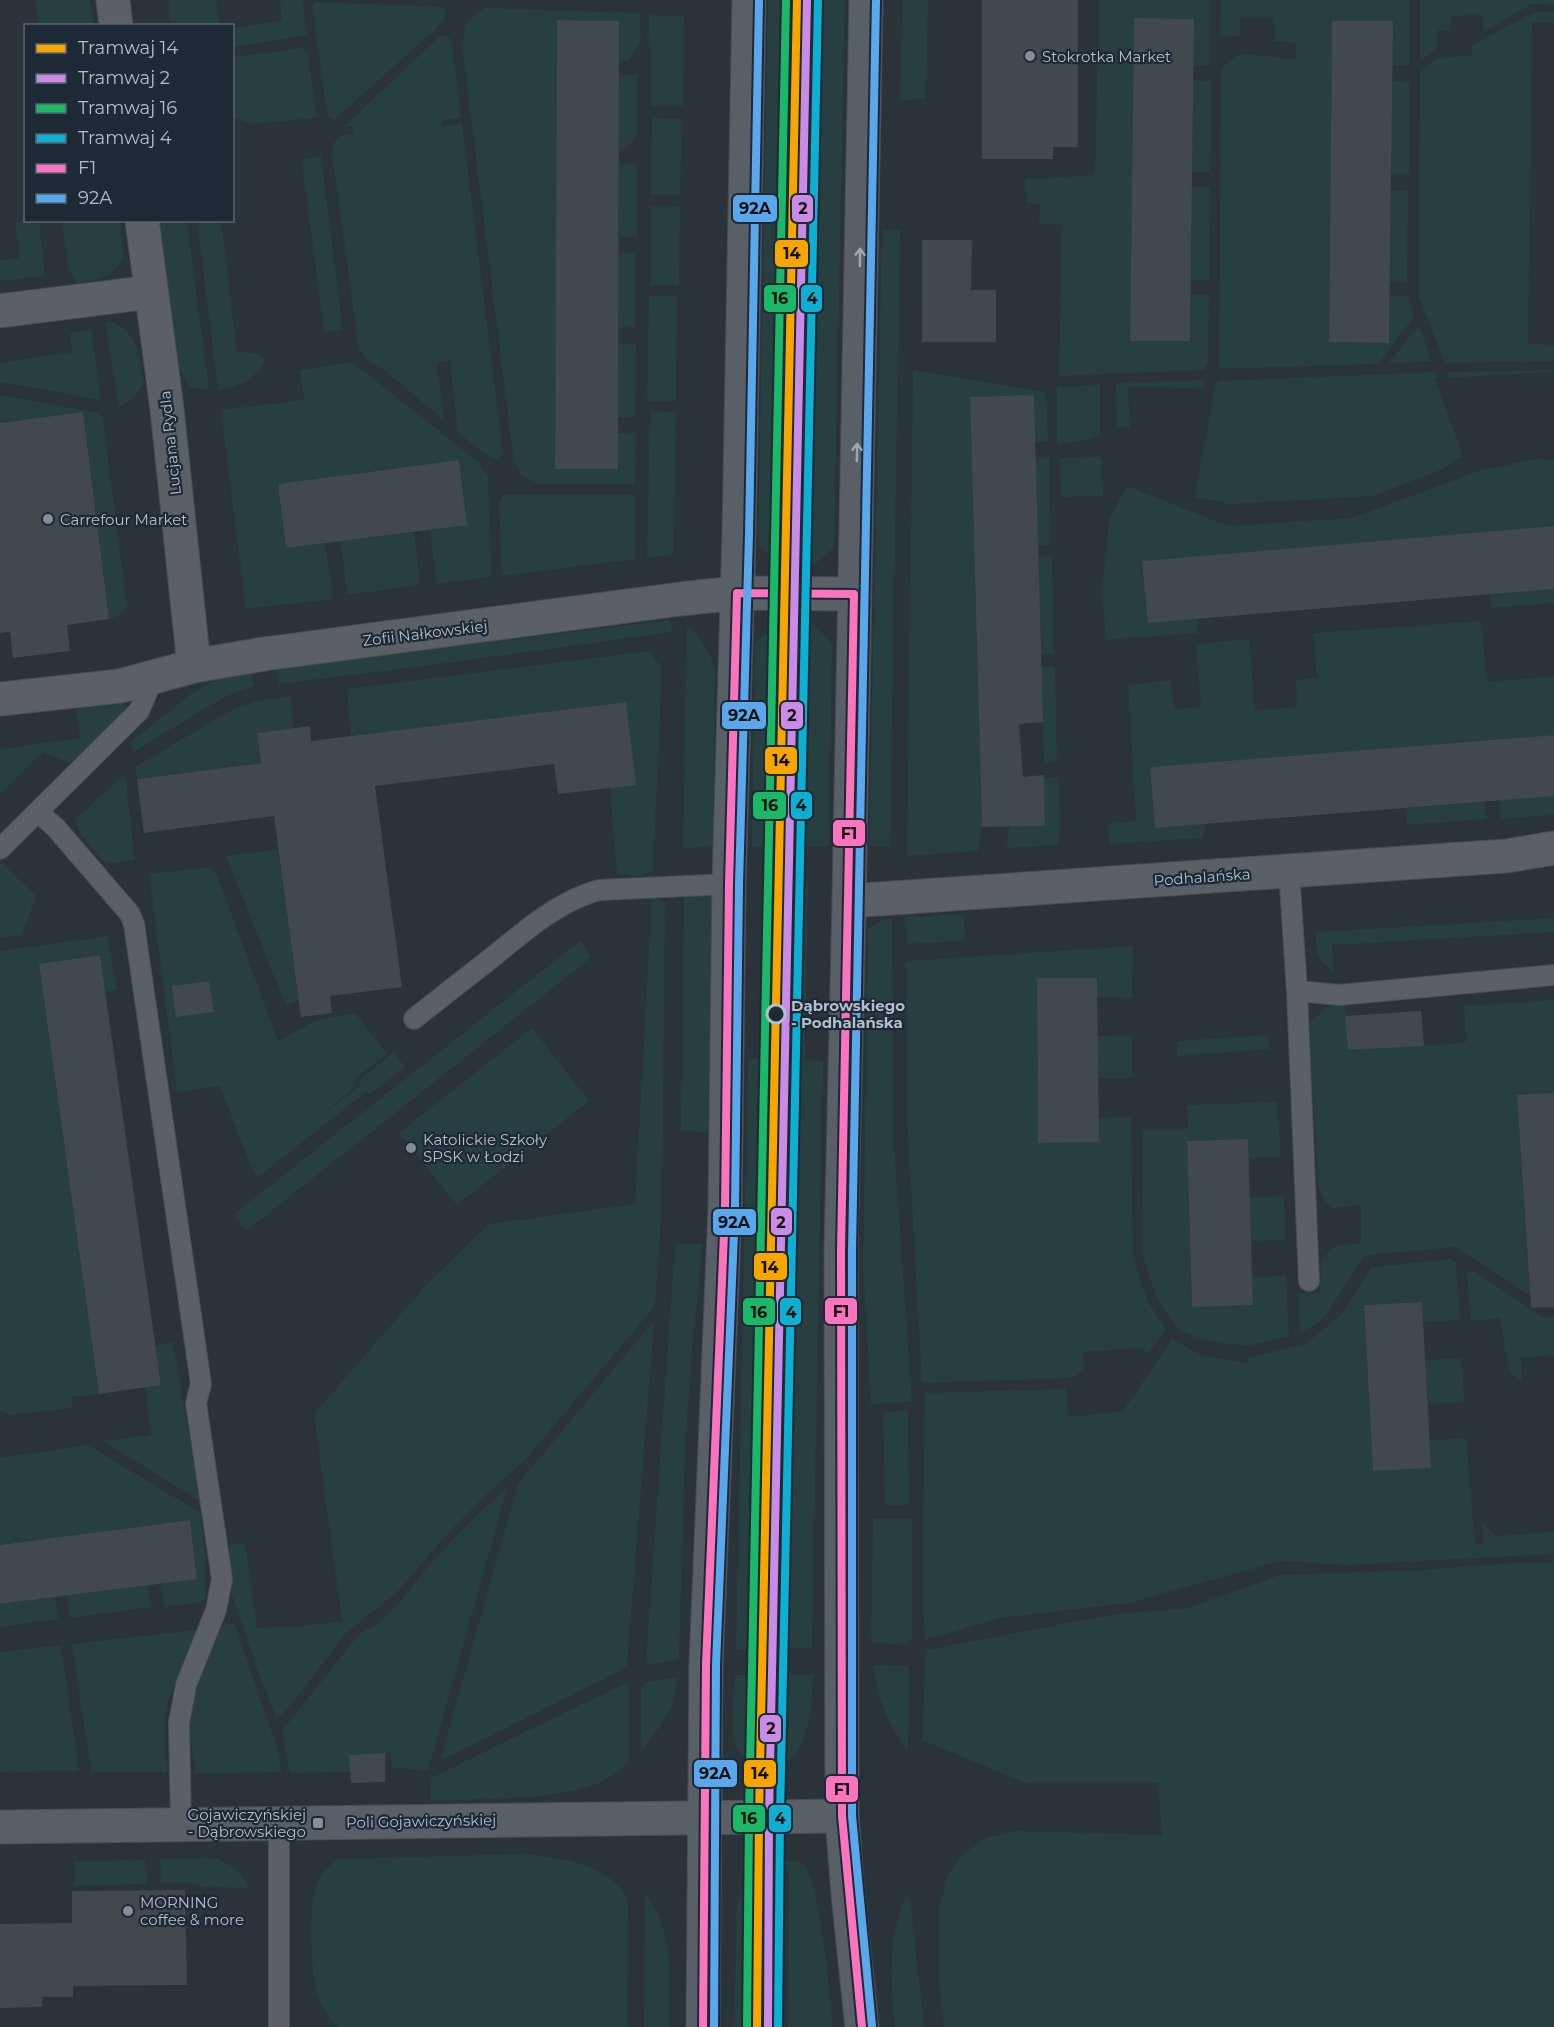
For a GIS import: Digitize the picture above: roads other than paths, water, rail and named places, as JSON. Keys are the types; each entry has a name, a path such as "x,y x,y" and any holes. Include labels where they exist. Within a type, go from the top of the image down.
{"main road":[{"path":"703,2027 706,1665 725,1209 729,884 749,0"},
{"path":"862,2027 842,1816 841,1250 866,0"},
{"name":"Poli Gojawiczyńskiej","path":"0,1827 842,1816"}],"street":[{"path":"113,0 116,24"},
{"name":"Lucjana Rydla","path":"142,222 167,409 194,666"},
{"path":"0,312 151,292"},
{"name":"Zofii Nałkowskiej","path":"0,699 120,686 194,666 264,654 737,593 854,594"},
{"name":"Podhalańska","path":"849,901 1506,856 1554,848"}],"lane":[{"path":"0,849 139,711 154,676"},
{"path":"38,812 56,828 130,914 134,924 201,1384 196,1403 222,1579 216,1610 186,1684 179,1723 180,1825"},
{"path":"1289,871 1309,1281"},
{"path":"414,1019 522,933 585,893 600,890 729,884"},
{"path":"1296,991 1339,995 1554,975"},
{"path":"279,1823 279,2027"}],"tram line":[{"name":"16","path":"747,2027 749,1816 786,0"},
{"name":"14","path":"757,2027 759,1816 797,0"},
{"name":"2","path":"768,2027 769,1816 807,0"},
{"name":"4","path":"778,2027 780,1816 818,0"}],"place":[{"name":"Stokrotka Market","path":"1030,56"},
{"name":"Carrefour Market","path":"48,519"},
{"name":"Dąbrowskiego - Podhalańska","path":"776,1014"},
{"name":"Katolickie Szkoły SPSK w Łodzi","path":"411,1148"},
{"name":"Gojawiczyńskiej - Dąbrowskiego","path":"318,1823"},
{"name":"MORNING coffee & more","path":"128,1911"}]}
